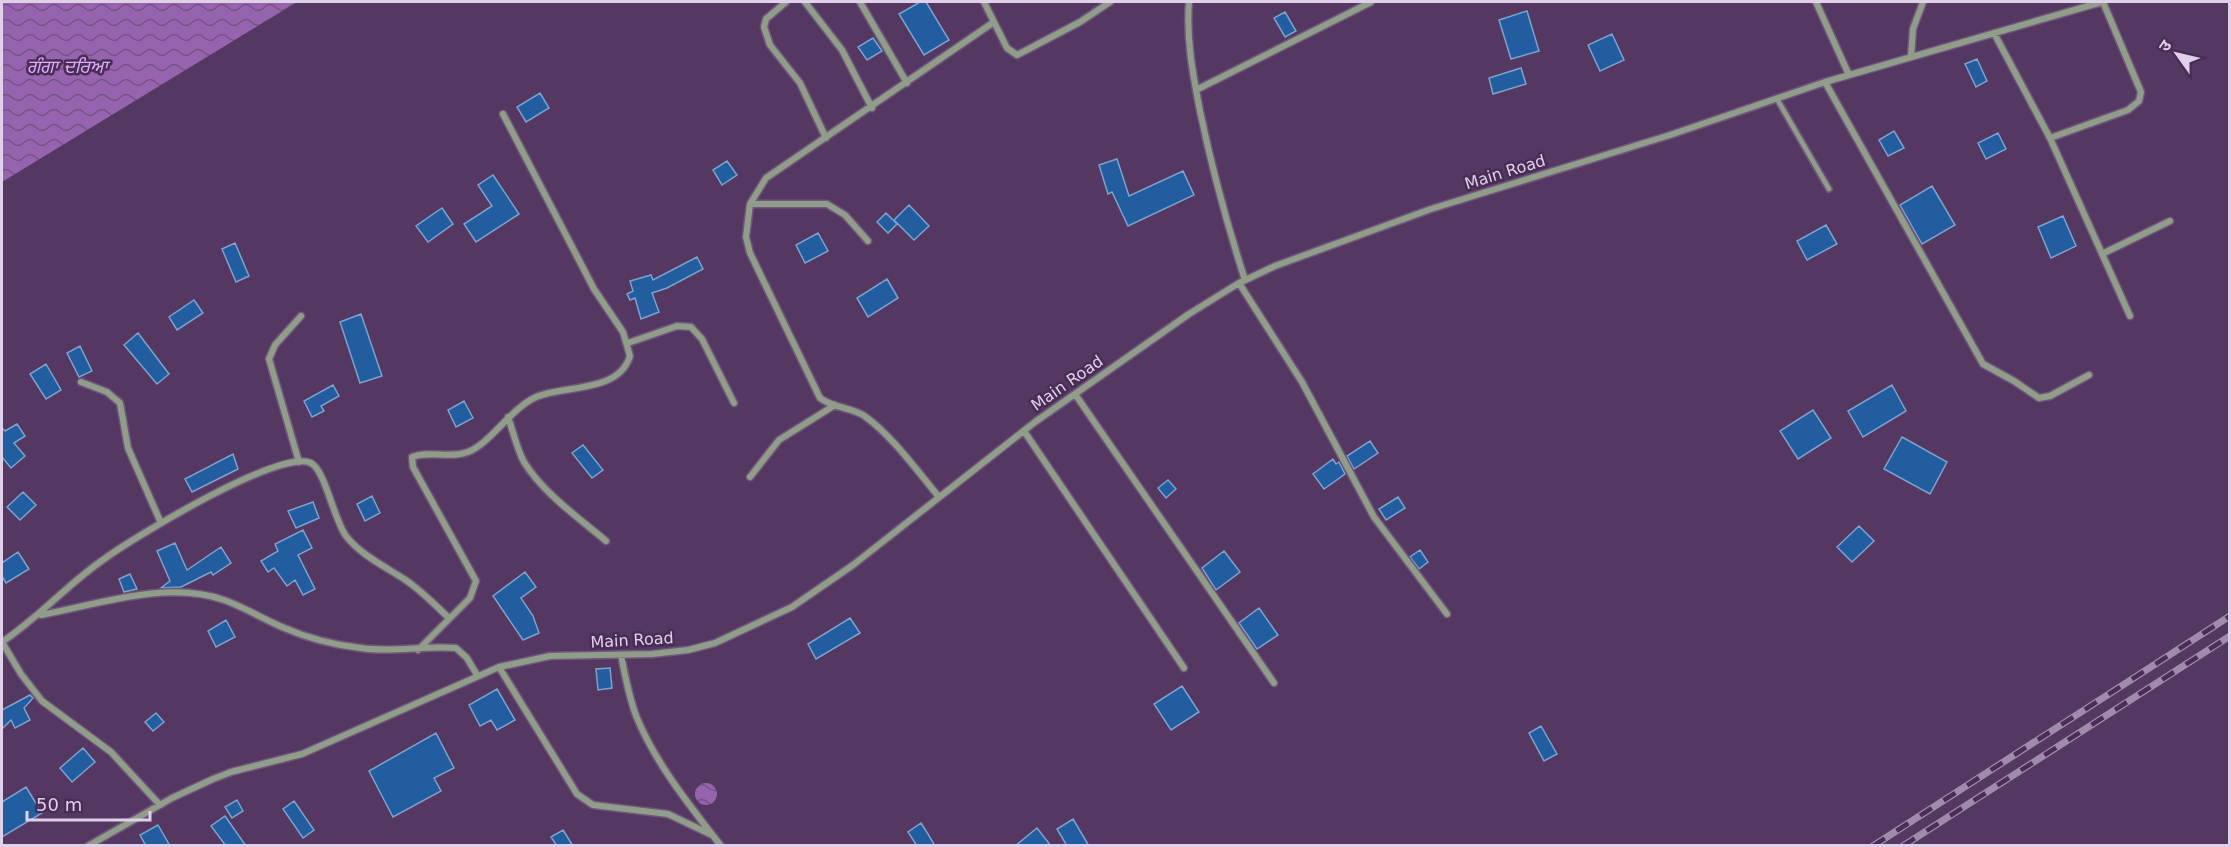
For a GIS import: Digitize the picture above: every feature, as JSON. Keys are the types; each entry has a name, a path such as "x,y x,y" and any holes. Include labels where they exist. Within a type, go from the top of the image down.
{"street":[{"path":"786,2 766,19 766,37 800,83 825,138"},
{"path":"806,2 842,50 872,108"},
{"path":"860,2 907,83"},
{"path":"984,2 1007,48 1017,55 1080,22 1110,2"},
{"path":"1189,2 1188,40 1196,90 1215,184 1242,281 1302,382 1374,517 1447,614"},
{"path":"1196,90 1371,2"},
{"path":"1816,2 1849,75"},
{"path":"1911,57 1913,29 1923,2"},
{"path":"2050,138 2128,110 2139,101 2141,92 2102,2"},
{"name":"Main Road","path":"88,846 160,805 231,772 302,754 477,675 519,660 550,656 661,653 715,643 792,607 853,565 1024,431 1075,394 1242,281 1275,266 1431,209 1670,135 1825,82 2102,2"},
{"path":"939,497 870,420 851,409 826,402 816,392 750,253 746,229 750,204 766,178 872,108 994,22"},
{"path":"1994,33 2050,138 2130,316"},
{"path":"1825,82 1983,364 2039,398 2050,396 2089,375"},
{"path":"418,650 470,598 476,588 476,581 411,460 415,456 466,453 474,449 508,417 536,397 586,388 609,378 628,361 628,343 594,289 503,114"},
{"path":"750,204 827,204 845,215 868,242"},
{"path":"2102,254 2170,221"},
{"path":"299,462 269,359 275,345 301,316"},
{"path":"628,343 677,326 690,327 702,339 734,403"},
{"path":"81,382 107,392 120,403 128,448 161,523"},
{"path":"1075,394 1274,683"},
{"path":"750,477 779,440 835,405"},
{"path":"508,417 523,460 532,473 561,503 606,541"},
{"path":"1024,431 1184,668"},
{"path":"160,805 111,752 42,701 21,674 2,642 40,615 97,564 161,523 242,480 299,462 310,462 318,468 335,517 356,547 406,580 449,618"},
{"path":"40,615 154,594 185,593 224,600 282,627 327,642 362,649 456,648 477,675"},
{"path":"621,655 631,701 649,744 721,846"},
{"path":"499,667 577,794 584,800 593,805 668,814 712,834"}],"lane":[{"path":"1777,99 1829,189"}],"water":[{"name":"ਗੰਗਾ ਦਰਿਆ","path":"2,2 297,2 2,182"},
{"path":"706,783 714,786 717,794 714,802 706,805 698,802 695,794 698,786"}],"building":[{"path":"920,2 926,2 949,40 924,55 899,14"},
{"path":"1527,11 1539,51 1511,59 1499,20"},
{"path":"1285,12 1296,31 1285,37 1274,18"},
{"path":"1612,34 1624,60 1600,71 1588,45"},
{"path":"873,38 882,51 867,60 858,47"},
{"path":"1977,59 1987,81 1976,87 1965,64"},
{"path":"1521,68 1526,84 1493,94 1489,78"},
{"path":"540,93 549,108 526,122 517,107"},
{"path":"1894,131 1904,148 1888,156 1879,140"},
{"path":"1998,133 2006,149 1986,159 1978,143"},
{"path":"1117,159 1129,196 1183,171 1194,195 1128,226 1112,192 1108,194 1099,165"},
{"path":"727,161 737,175 722,185 713,170"},
{"path":"493,175 519,214 476,242 464,224 492,206 478,185"},
{"path":"1932,186 1955,225 1922,244 1900,205"},
{"path":"909,205 929,226 914,240 894,220"},
{"path":"442,208 453,224 428,242 416,226"},
{"path":"886,213 897,224 888,233 877,222"},
{"path":"2063,216 2076,246 2051,258 2038,227"},
{"path":"1826,225 1837,244 1807,260 1797,241"},
{"path":"818,233 828,251 805,263 796,245"},
{"path":"235,243 249,276 236,282 222,249"},
{"path":"697,257 703,269 667,288 652,293 659,312 641,319 635,298 630,300 627,294 633,291 630,281 651,275 653,280"},
{"path":"887,279 898,298 868,317 857,298"},
{"path":"194,300 203,313 177,330 169,317"},
{"path":"361,314 382,376 360,383 340,322"},
{"path":"138,333 169,374 157,384 124,345"},
{"path":"80,346 92,371 79,377 67,353"},
{"path":"46,364 61,390 46,399 30,374"},
{"path":"333,385 339,396 321,406 324,411 312,417 304,401"},
{"path":"1892,385 1906,411 1863,437 1848,411"},
{"path":"464,401 473,418 456,427 448,410"},
{"path":"1813,410 1831,438 1798,459 1780,431"},
{"path":"17,424 25,436 14,443 25,456 11,468 2,457 2,428 5,431"},
{"path":"1902,437 1947,462 1930,494 1884,469"},
{"path":"1370,441 1378,453 1354,469 1347,456"},
{"path":"583,445 603,470 592,478 572,453"},
{"path":"233,454 238,469 192,492 185,479"},
{"path":"1333,459 1336,464 1339,462 1345,474 1324,489 1313,474"},
{"path":"1168,480 1176,489 1166,498 1158,488"},
{"path":"23,492 36,505 20,520 7,507"},
{"path":"372,496 380,513 365,521 357,504"},
{"path":"1398,497 1405,508 1386,520 1379,509"},
{"path":"313,502 319,518 296,528 288,511"},
{"path":"1859,526 1874,541 1852,562 1837,547"},
{"path":"303,530 312,548 298,555 315,589 303,595 295,580 287,586 274,568 268,572 261,561 278,551 275,544"},
{"path":"175,543 187,570 221,547 231,563 213,575 211,572 181,587 161,588 170,581 157,551"},
{"path":"1420,550 1428,562 1419,569 1410,557"},
{"path":"1224,551 1240,572 1216,590 1202,568"},
{"path":"18,552 29,569 6,583 2,576 2,563"},
{"path":"525,572 536,587 521,598 533,616 539,633 523,640 493,596"},
{"path":"130,574 137,589 124,592 119,579"},
{"path":"1259,608 1278,635 1257,649 1239,623"},
{"path":"850,618 860,633 816,659 808,644"},
{"path":"226,620 235,637 216,647 208,631"},
{"path":"610,668 612,688 598,690 596,669"},
{"path":"1182,686 1199,712 1171,730 1154,704"},
{"path":"497,689 515,720 497,730 491,720 480,726 469,705"},
{"path":"30,695 33,698 24,708 30,720 15,728 11,720 2,729 2,710"},
{"path":"156,713 164,722 153,731 145,722"},
{"path":"1541,726 1557,754 1544,761 1529,733"},
{"path":"436,733 454,768 434,778 441,791 393,817 369,771"},
{"path":"83,748 95,762 72,782 60,768"},
{"path":"26,787 42,813 2,837 2,802"},
{"path":"237,800 243,811 232,818 225,807"},
{"path":"294,801 314,830 303,838 283,809"},
{"path":"225,816 246,846 226,846 211,826"},
{"path":"1073,819 1089,846 1067,846 1057,829"},
{"path":"921,823 935,846 917,846 908,832"},
{"path":"158,825 170,846 146,846 140,835"},
{"path":"1037,828 1051,846 1015,846"},
{"path":"563,830 573,846 557,846 551,837"}],"railway":[{"path":"1873,846 2230,616"},
{"path":"1903,846 2230,636"}]}
